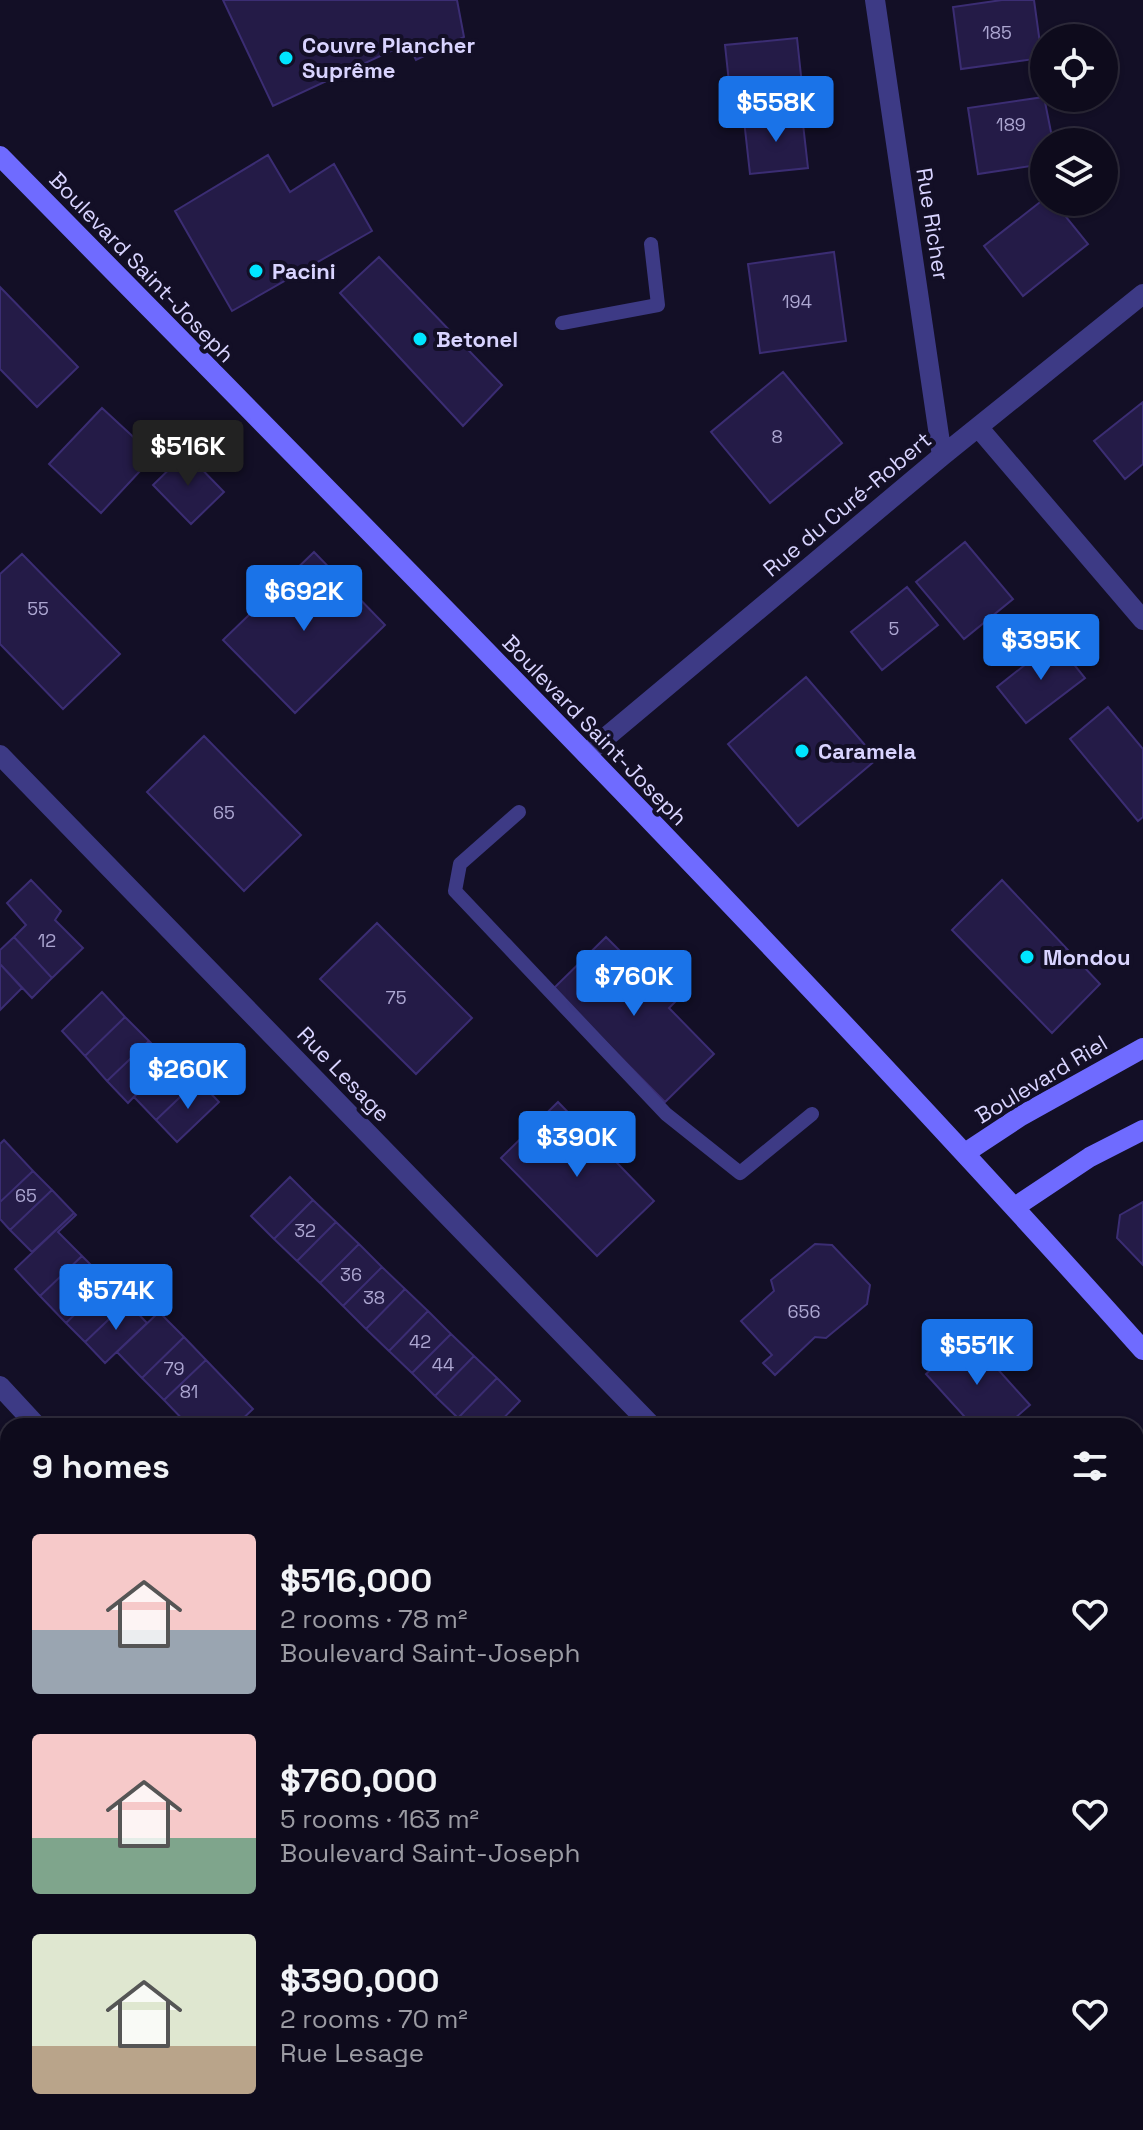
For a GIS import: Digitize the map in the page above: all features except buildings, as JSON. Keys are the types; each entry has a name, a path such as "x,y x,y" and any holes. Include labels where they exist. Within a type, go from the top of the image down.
{"main road":[{"name":"Boulevard Saint-Joseph","path":"0,156 586,754 965,1153 1143,1350"},
{"name":"Boulevard Riel","path":"965,1153 1021,1116 1143,1048"},
{"path":"1015,1207 1090,1157 1143,1130"}],"street":[{"name":"Rue Richer","path":"875,0 942,456"},
{"name":"Rue du Curé-Robert","path":"586,754 942,456 1143,294"},
{"path":"978,427 1143,620"},
{"name":"Rue Lesage","path":"0,755 644,1418"},
{"path":"0,1386 30,1418"}],"lane":[{"path":"562,323 658,305 651,244"},
{"path":"519,812 460,864 455,891 666,1114 740,1173 812,1114"}],"place":[{"name":"Couvre Plancher Suprême","path":"286,58"},
{"name":"Pacini","path":"256,271"},
{"name":"Betonel","path":"420,339"},
{"name":"Caramela","path":"802,751"},
{"name":"Mondou","path":"1027,957"}]}
